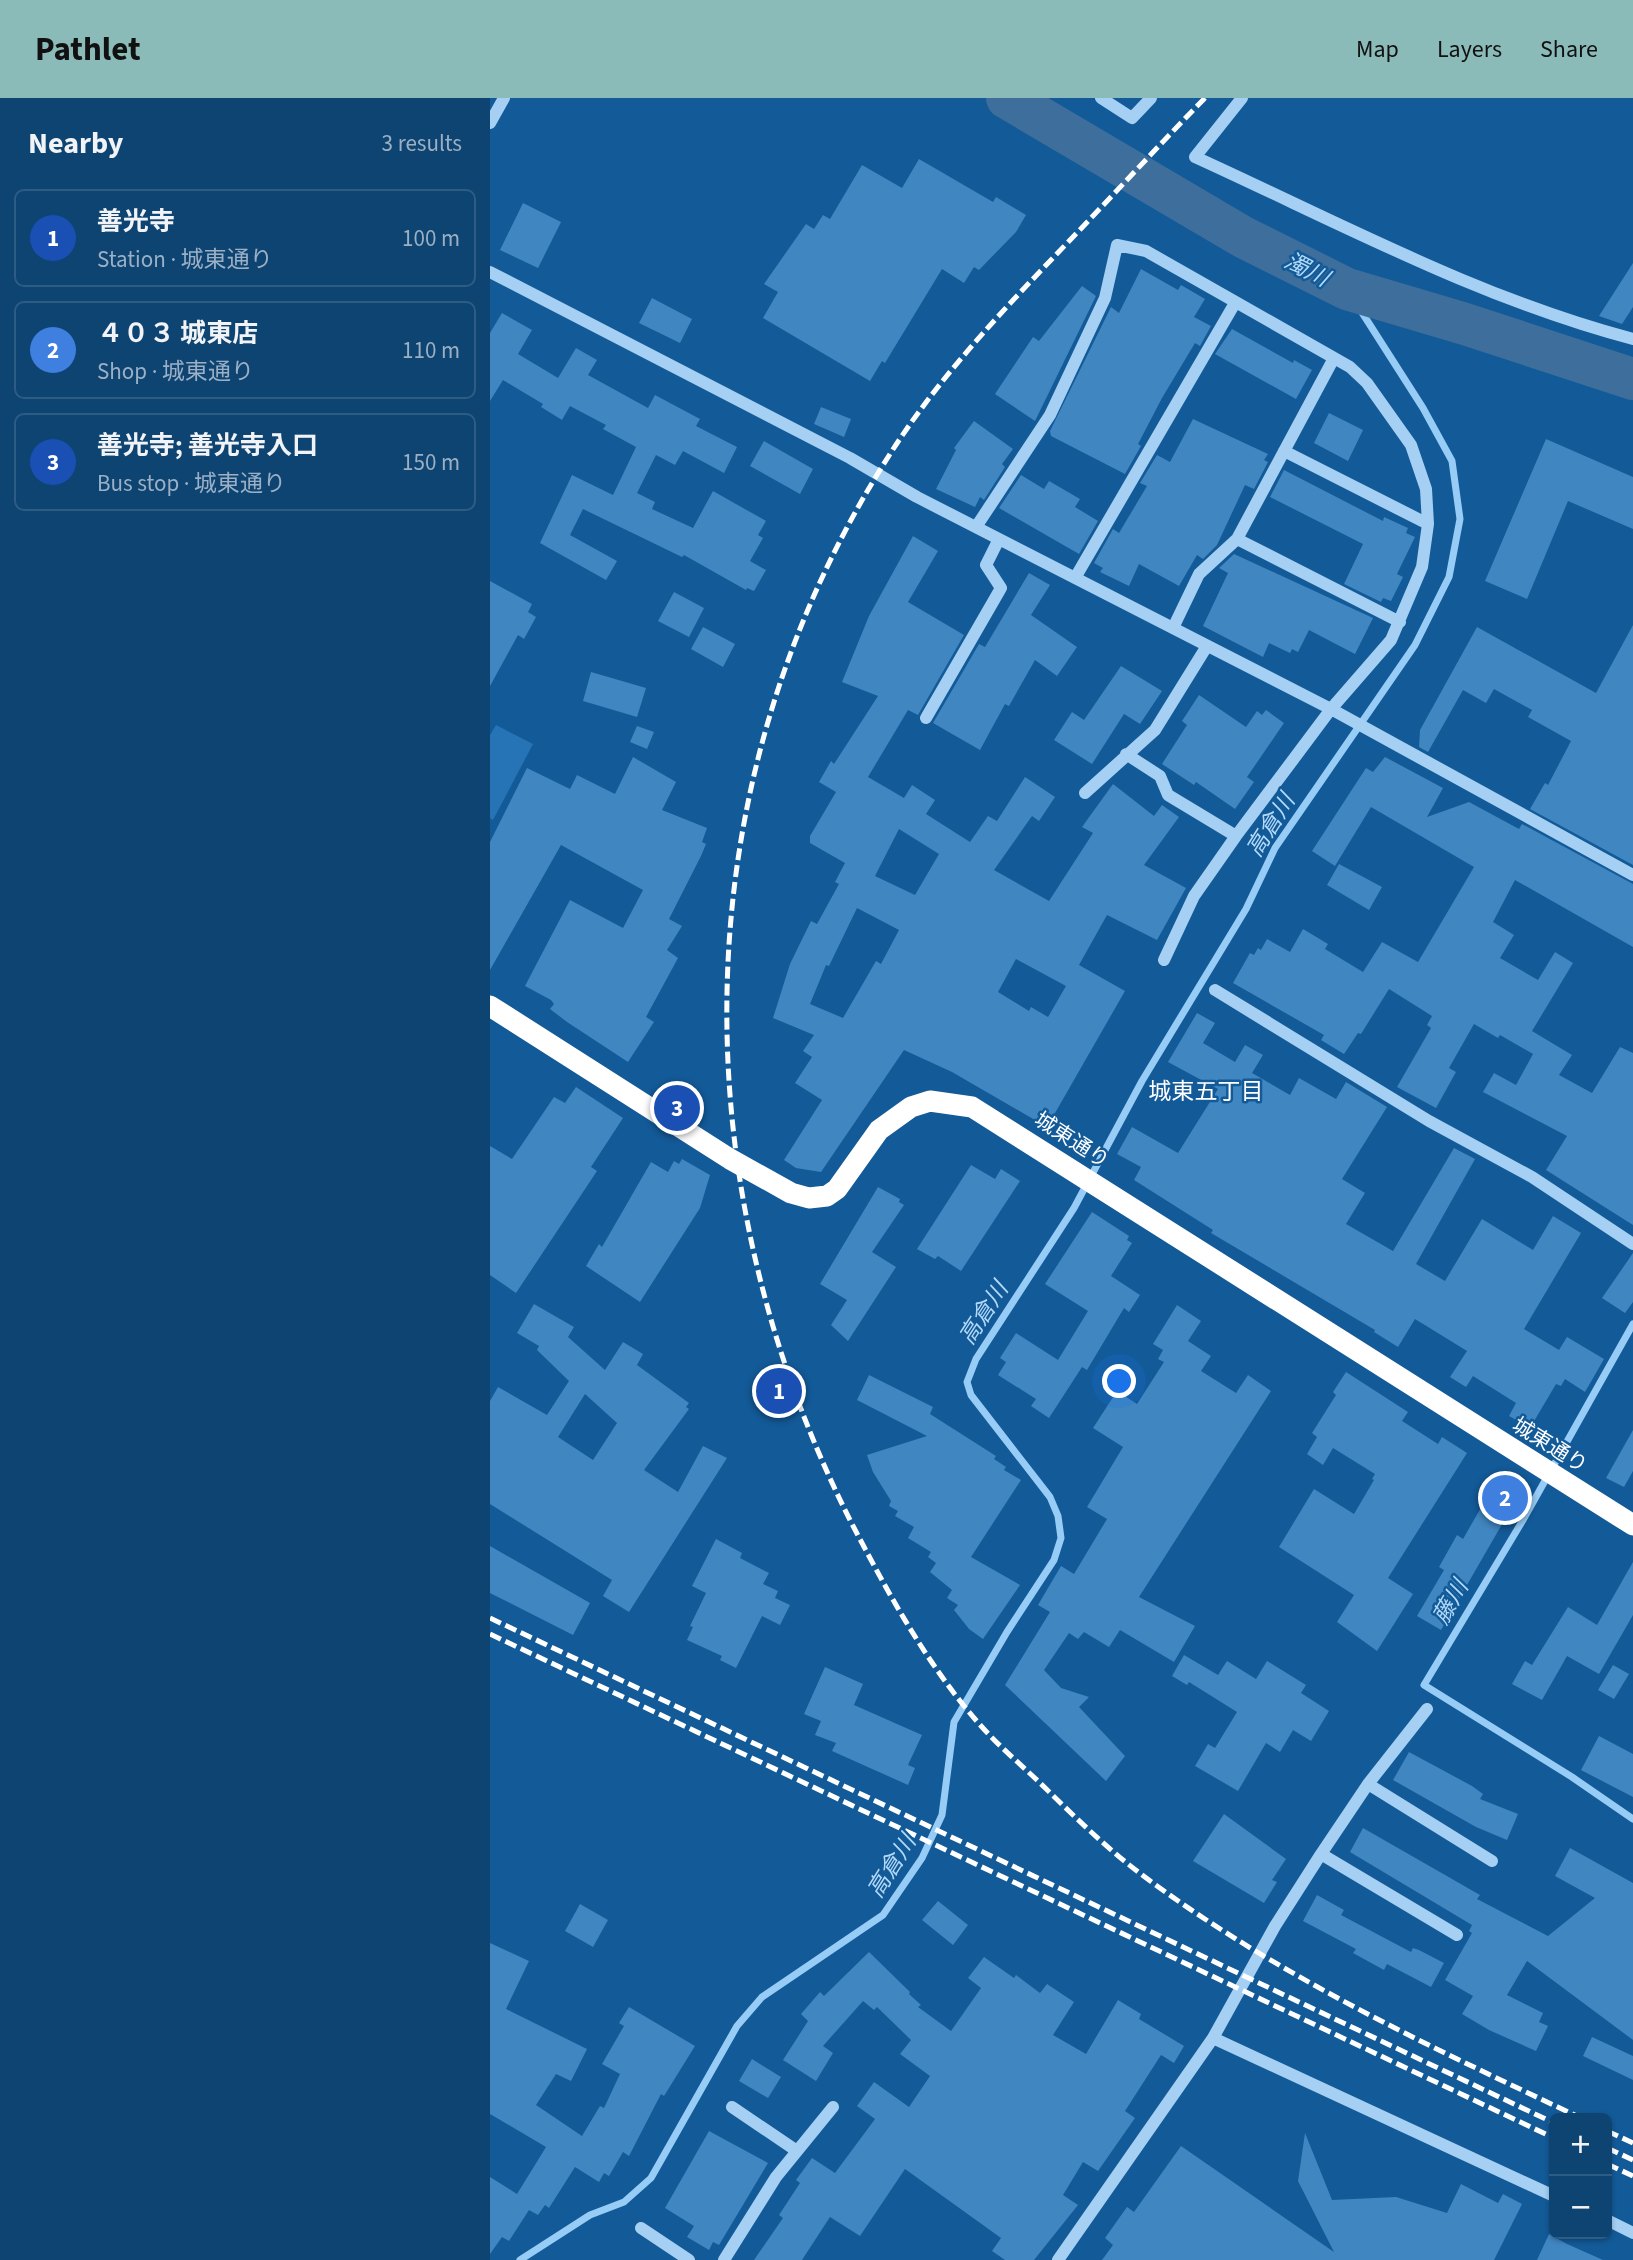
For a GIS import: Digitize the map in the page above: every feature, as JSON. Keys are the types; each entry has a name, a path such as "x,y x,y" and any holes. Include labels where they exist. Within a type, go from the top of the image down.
{"highway":[{"name":"城東通り","path":"490,1006 690,1135 791,1193 809,1198 827,1196 837,1189 879,1130 911,1107 930,1101 950,1102 987,1114 1560,1482 1633,1525"}],"street":[{"path":"490,123 504,98"},
{"path":"1101,98 1132,118 1151,98"},
{"path":"1242,98 1195,157 1476,286 1578,325 1633,339"},
{"path":"976,527 1050,415 1105,298 1118,245 1146,251 1350,367 1367,383 1411,445 1426,489 1429,524 1422,567 1391,640 1331,709 1236,836 1194,896 1164,960"},
{"path":"490,272 850,458 999,539 1331,709 1633,875"},
{"path":"1075,578 1235,303"},
{"path":"1173,628 1199,575 1237,539 1334,358"},
{"path":"1284,451 1429,524"},
{"path":"926,718 1001,588 986,565 999,539"},
{"path":"1237,539 1399,622"},
{"path":"1085,793 1155,730 1207,646"},
{"path":"1126,754 1160,776 1168,794 1236,836"},
{"path":"1215,990 1429,1121 1532,1177 1633,1244"},
{"path":"1058,2260 1213,2038 1275,1926 1321,1854 1368,1784 1427,1709"},
{"path":"1368,1784 1492,1861"},
{"path":"1321,1854 1457,1935"},
{"path":"1213,2038 1549,2194"},
{"path":"732,2107 797,2151"},
{"path":"724,2260 776,2177 833,2107"},
{"path":"1612,2222 1633,2233"},
{"path":"641,2228 689,2260"}],"shaded area":[{"path":"496,725 533,744 493,820 490,818 490,735"}],"building":[{"path":"919,159 993,202 996,197 1026,215 1016,232 979,270 974,267 964,283 942,269 885,363 882,361 870,381 763,318 778,292 764,284 806,224 814,229 823,215 830,219 862,165 902,188"},
{"path":"523,203 561,222 538,268 500,250"},
{"path":"1633,263 1633,307 1622,324 1599,316"},
{"path":"1141,269 1178,290 1181,285 1205,299 1194,317 1211,326 1200,346 1195,343 1162,398 1138,444 1141,446 1125,474 1051,436 1050,431 1111,307 1119,313"},
{"path":"1082,286 1096,296 1035,421 995,394 1033,337 1039,341"},
{"path":"652,298 692,319 680,343 639,323"},
{"path":"502,313 532,330 518,354 558,378 576,348 597,360 588,375 648,408 655,395 700,419 696,426 737,447 724,473 683,451 675,465 656,455 637,493 655,502 652,509 693,528 713,491 766,521 758,535 763,538 750,561 766,570 754,591 747,588 746,590 684,555 682,557 583,509 570,535 617,561 606,580 540,543 572,475 613,495 636,447 603,429 606,425 570,406 562,420 541,407 543,404 503,380 490,401 490,333"},
{"path":"1232,329 1293,363 1294,360 1312,370 1296,399 1215,354"},
{"path":"821,407 851,419 844,437 814,424"},
{"path":"1329,413 1363,430 1348,461 1314,443"},
{"path":"1193,419 1268,454 1264,460 1268,462 1254,489 1245,485 1217,545 1203,559 1197,555 1179,586 1139,564 1129,586 1100,572 1103,568 1094,563 1113,529 1119,533 1147,486 1140,483 1157,455 1170,462"},
{"path":"974,421 1013,449 1002,464 1005,467 984,500 980,497 975,507 936,489 956,450 954,448"},
{"path":"1546,439 1633,477 1633,529 1568,501 1527,599 1485,581"},
{"path":"764,441 813,469 800,494 750,466"},
{"path":"1284,470 1383,521 1384,517 1408,528 1406,533 1415,537 1397,574 1403,577 1391,601 1383,598 1381,602 1344,584 1363,544 1270,497"},
{"path":"1021,475 1044,489 1049,481 1080,499 1075,507 1098,521 1079,554 999,508"},
{"path":"913,536 938,551 908,602 964,635 918,715 908,710 868,777 904,798 912,785 935,800 926,814 970,842 988,816 997,821 1025,777 1055,797 1039,821 1032,816 994,870 1049,901 1093,833 1082,827 1113,784 1154,816 1162,805 1179,817 1144,865 1186,888 1157,940 1107,915 1079,965 1125,991 1047,1127 952,1072 904,1050 821,1172 796,1168 784,1160 822,1100 795,1083 812,1057 803,1051 814,1035 773,1018 790,964 811,921 817,924 839,884 835,882 845,863 810,843 810,836 836,792 819,782 831,761 834,764 878,696 842,682 869,616","holes":["899,829 939,854 915,895 875,876","857,908 899,930 881,964 876,961 843,1018 810,1004 826,965 829,966","1016,959 1066,986 1048,1017 1031,1007 1029,1011 998,992"]},
{"path":"1234,554 1373,618 1355,654 1309,630 1298,652 1292,649 1290,653 1269,643 1263,657 1203,626 1228,573 1219,568"},
{"path":"1029,573 1050,585 1031,615 1077,647 1057,676 1035,660 1009,706 1005,704 980,750 933,723 979,644 985,647"},
{"path":"490,581 532,604 528,612 536,617 524,639 518,635 490,686"},
{"path":"674,592 704,608 689,637 658,621"},
{"path":"1633,625 1633,865 1530,809 1545,783 1548,785 1571,741 1528,717 1532,710 1494,689 1486,703 1463,690 1428,752 1419,747 1420,730 1477,627 1596,693"},
{"path":"703,627 735,644 723,667 691,649"},
{"path":"1121,666 1162,691 1140,724 1124,714 1092,764 1054,740 1072,712 1084,720"},
{"path":"591,672 646,688 637,717 583,701"},
{"path":"1199,695 1246,727 1257,711 1262,715 1266,710 1284,723 1247,777 1254,782 1235,809 1196,782 1194,785 1162,764 1187,725 1182,721"},
{"path":"637,726 654,732 647,749 630,742"},
{"path":"633,757 676,782 662,810 707,828 702,842 706,844 701,856 669,919 682,926 667,950 678,958 646,1017 654,1022 628,1062 550,1009 554,1004 551,1000 525,986 570,900 623,928 643,890 561,845 490,970 490,842 527,768 570,789 577,775 615,794"},
{"path":"1385,757 1443,788 1427,817 1469,802 1519,829 1522,824 1633,884 1633,947 1515,880 1493,922 1514,935 1500,958 1538,980 1555,952 1573,963 1532,1031 1572,1055 1559,1075 1592,1093 1620,1047 1633,1053 1633,1225 1546,1170 1567,1136 1483,1092 1494,1073 1516,1085 1533,1054 1474,1024 1449,1068 1456,1072 1436,1108 1397,1087 1431,1028 1427,1025 1432,1016 1389,989 1361,1034 1358,1033 1344,1054 1321,1040 1324,1035 1233,983 1250,953 1254,955 1258,948 1261,950 1267,939 1290,952 1303,929 1328,944 1325,949 1363,972 1382,942 1418,962 1474,867 1371,807 1335,866 1312,851 1366,768 1373,772"},
{"path":"1339,864 1382,887 1369,910 1327,885"},
{"path":"1197,1013 1215,1023 1203,1043 1235,1062 1245,1045 1263,1055 1252,1073 1290,1095 1299,1078 1336,1099 1346,1082 1387,1107 1342,1179 1365,1193 1346,1224 1393,1251 1454,1148 1475,1159 1416,1264 1445,1281 1482,1219 1533,1250 1553,1216 1581,1233 1524,1329 1559,1350 1567,1337 1604,1359 1585,1392 1565,1379 1561,1386 1556,1384 1530,1428 1509,1416 1516,1403 1473,1376 1466,1387 1450,1377 1467,1351 1415,1319 1398,1347 1374,1332 1375,1330 1211,1233 1213,1230 1134,1180 1141,1167 1117,1154 1132,1127 1178,1153 1218,1089 1168,1062"},
{"path":"576,1087 623,1118 591,1167 597,1171 516,1293 490,1275 490,1146 512,1159 554,1097 565,1103"},
{"path":"682,1159 710,1175 700,1208 640,1302 586,1266 599,1244 602,1247 651,1162 668,1172 674,1161 679,1164"},
{"path":"971,1165 995,1179 1001,1169 1020,1181 961,1271 938,1256 935,1259 917,1249"},
{"path":"878,1187 900,1199 899,1202 904,1205 872,1252 896,1267 848,1341 831,1325 847,1300 820,1284"},
{"path":"1092,1212 1129,1236 1127,1240 1132,1243 1111,1276 1140,1295 1129,1312 1124,1308 1087,1370 1082,1367 1049,1418 1031,1406 1036,1399 998,1375 1006,1362 1000,1358 1016,1333 1058,1360 1088,1311 1045,1284"},
{"path":"1633,1253 1633,1302 1625,1313 1602,1298"},
{"path":"534,1304 574,1327 568,1337 605,1370 623,1342 643,1354 637,1365 689,1403 686,1407 689,1409 644,1470 678,1492 703,1446 727,1458 629,1612 603,1596 612,1580 490,1504 490,1401 498,1387 547,1415 569,1381 537,1350 539,1346 517,1333","holes":["585,1394 617,1423 593,1460 558,1437"]},
{"path":"1177,1305 1201,1321 1188,1341 1211,1356 1201,1371 1236,1393 1248,1375 1271,1391 1139,1597 1195,1626 1174,1662 1120,1630 1109,1647 1084,1632 1078,1639 1069,1633 1044,1670 1061,1688 1089,1697 1079,1707 1125,1756 1106,1781 1005,1685 1050,1612 1038,1605 1061,1566 1074,1574 1107,1519 1087,1507 1123,1447 1093,1428 1117,1391 1137,1404 1164,1362 1158,1359 1163,1350 1153,1344"},
{"path":"1346,1372 1408,1412 1402,1421 1438,1444 1442,1437 1467,1453 1388,1578 1413,1594 1377,1651 1337,1622 1354,1595 1279,1547 1314,1489 1354,1514 1374,1480 1372,1479 1375,1474 1333,1448 1323,1465 1307,1454 1317,1437 1312,1433 1336,1395 1333,1392"},
{"path":"869,1375 933,1407 930,1414 996,1456 994,1459 1006,1467 1004,1470 1021,1480 971,1557 1020,1585 983,1639 969,1629 954,1610 958,1605 947,1598 952,1590 930,1572 936,1563 928,1557 931,1552 908,1538 914,1527 895,1516 898,1511 889,1506 891,1501 873,1472 867,1455 927,1436 857,1400"},
{"path":"1633,1430 1633,1471 1624,1487 1606,1478"},
{"path":"1499,1490 1516,1500 1441,1630 1417,1616 1444,1570 1439,1567 1457,1535 1463,1539 1490,1492 1496,1495"},
{"path":"716,1539 742,1553 740,1558 769,1573 763,1584 778,1591 775,1598 790,1605 780,1625 762,1616 736,1668 720,1660 722,1656 687,1640 693,1627 690,1626 706,1593 692,1586"},
{"path":"490,1546 590,1603 573,1635 490,1593"},
{"path":"1633,1562 1633,1615 1599,1674 1567,1656 1542,1700 1512,1684 1525,1661 1532,1665 1568,1607 1597,1625"},
{"path":"1184,1655 1218,1675 1227,1661 1256,1679 1267,1661 1306,1685 1301,1693 1329,1711 1311,1741 1293,1730 1280,1752 1266,1743 1238,1791 1195,1766 1208,1744 1215,1748 1237,1712 1189,1682 1187,1685 1172,1676"},
{"path":"1613,1665 1629,1674 1614,1699 1598,1690"},
{"path":"825,1667 863,1684 854,1705 922,1735 908,1765 915,1768 908,1785 832,1751 836,1743 815,1735 821,1721 804,1714"},
{"path":"1599,1736 1633,1754 1633,1797 1581,1770"},
{"path":"1409,1752 1472,1786 1483,1794 1480,1799 1518,1814 1507,1840 1476,1827 1393,1780"},
{"path":"1224,1814 1286,1859 1272,1880 1277,1882 1264,1903 1193,1861"},
{"path":"1363,1828 1480,1895 1477,1899 1548,1936 1595,1898 1555,1876 1570,1848 1633,1883 1633,2040 1527,1961 1507,1995 1543,2013 1539,2022 1548,2026 1536,2051 1489,2030 1462,2014 1473,1996 1445,1980 1472,1933 1469,1931 1472,1925 1350,1852"},
{"path":"1317,1895 1344,1910 1341,1915 1411,1952 1413,1948 1419,1950 1444,1963 1431,1987 1387,1964 1384,1970 1353,1953 1356,1949 1303,1921"},
{"path":"938,1901 968,1925 953,1945 922,1920"},
{"path":"580,1904 608,1920 593,1947 565,1931"},
{"path":"490,1943 529,1961 506,2009 587,2049 571,2081 556,2074 536,2105 582,2136 600,2106 604,2108 620,2074 602,2064 624,2026 619,2023 629,2007 695,2046 664,2096 661,2094 629,2156 623,2152 609,2176 604,2173 599,2182 575,2167 549,2208 545,2205 538,2215 529,2210 509,2241 502,2237 490,2254 490,2177 517,2194 546,2147 490,2114"},
{"path":"869,1952 910,1992 921,2005 918,2007 951,2031 981,1988 968,1978 984,1957 1014,1978 1016,1975 1040,1993 1047,1984 1074,2002 1053,2035 1086,2054 1118,2000 1141,2014 1139,2019 1184,2046 1174,2063 1161,2055 1125,2111 1135,2118 1098,2171 1083,2162 1063,2195 1078,2205 1034,2260 1005,2260 992,2251 1001,2238 905,2169 860,2236 830,2217 802,2260 754,2260 783,2218 779,2215 800,2183 796,2180 812,2158 835,2173 875,2119 857,2106 874,2082 909,2107 930,2076 900,2054 911,2040 877,2007 874,2010 863,2001 823,2046 833,2053 816,2081 783,2060 808,2021 801,2014 820,1992 824,1996"},
{"path":"1592,2037 1633,2056 1633,2080 1583,2056"},
{"path":"752,2059 781,2077 768,2098 739,2081"},
{"path":"709,2131 768,2163 719,2245 713,2242 709,2250 687,2237 694,2226 665,2208"},
{"path":"1305,2133 1332,2200 1396,2197 1447,2213 1461,2184 1498,2203 1503,2194 1522,2204 1494,2260 1102,2260 1113,2245 1105,2238 1127,2207 1134,2212 1181,2146 1334,2252 1298,2181"},
{"path":"1549,2234 1549,2239 1558,2239 1603,2260 1537,2260"}],"waterway":[{"name":"濁川","path":"1007,98 1243,237 1347,289 1633,379"},
{"name":"高倉川","path":"520,2260 590,2215 624,2202 651,2178 737,2026 762,1997 883,1915 922,1858 942,1815 954,1722 1007,1632 1054,1560 1061,1538 1058,1516 1050,1497 971,1395 967,1382 976,1359 1074,1208 1142,1081 1246,909 1275,848 1415,645 1449,577 1460,519 1452,461 1423,408 1347,289"},
{"name":"藤川","path":"1633,1324 1523,1520 1424,1685 1572,1777 1633,1819"}],"railway":[{"path":"1205,98 999,315 953,368 890,454 821,579 771,710 740,845 727,982 732,1120 755,1257 794,1391 851,1522 894,1602 927,1654 962,1704 989,1734 1108,1847 1153,1883 1204,1918 1255,1951 1361,2011 1571,2113"},
{"path":"490,1618 1549,2121"},
{"path":"490,1634 1549,2136"},
{"path":"1612,2133 1633,2143"},
{"path":"1612,2150 1633,2160"},
{"path":"1612,2166 1633,2176"}],"place":[{"name":"善光寺; 善光寺入口","path":"677,1108"},
{"name":"善光寺","path":"779,1391"},
{"name":"４０３ 城東店","path":"1505,1498"}],"district":[{"name":"城東五丁目","path":"1206,1091"}]}
